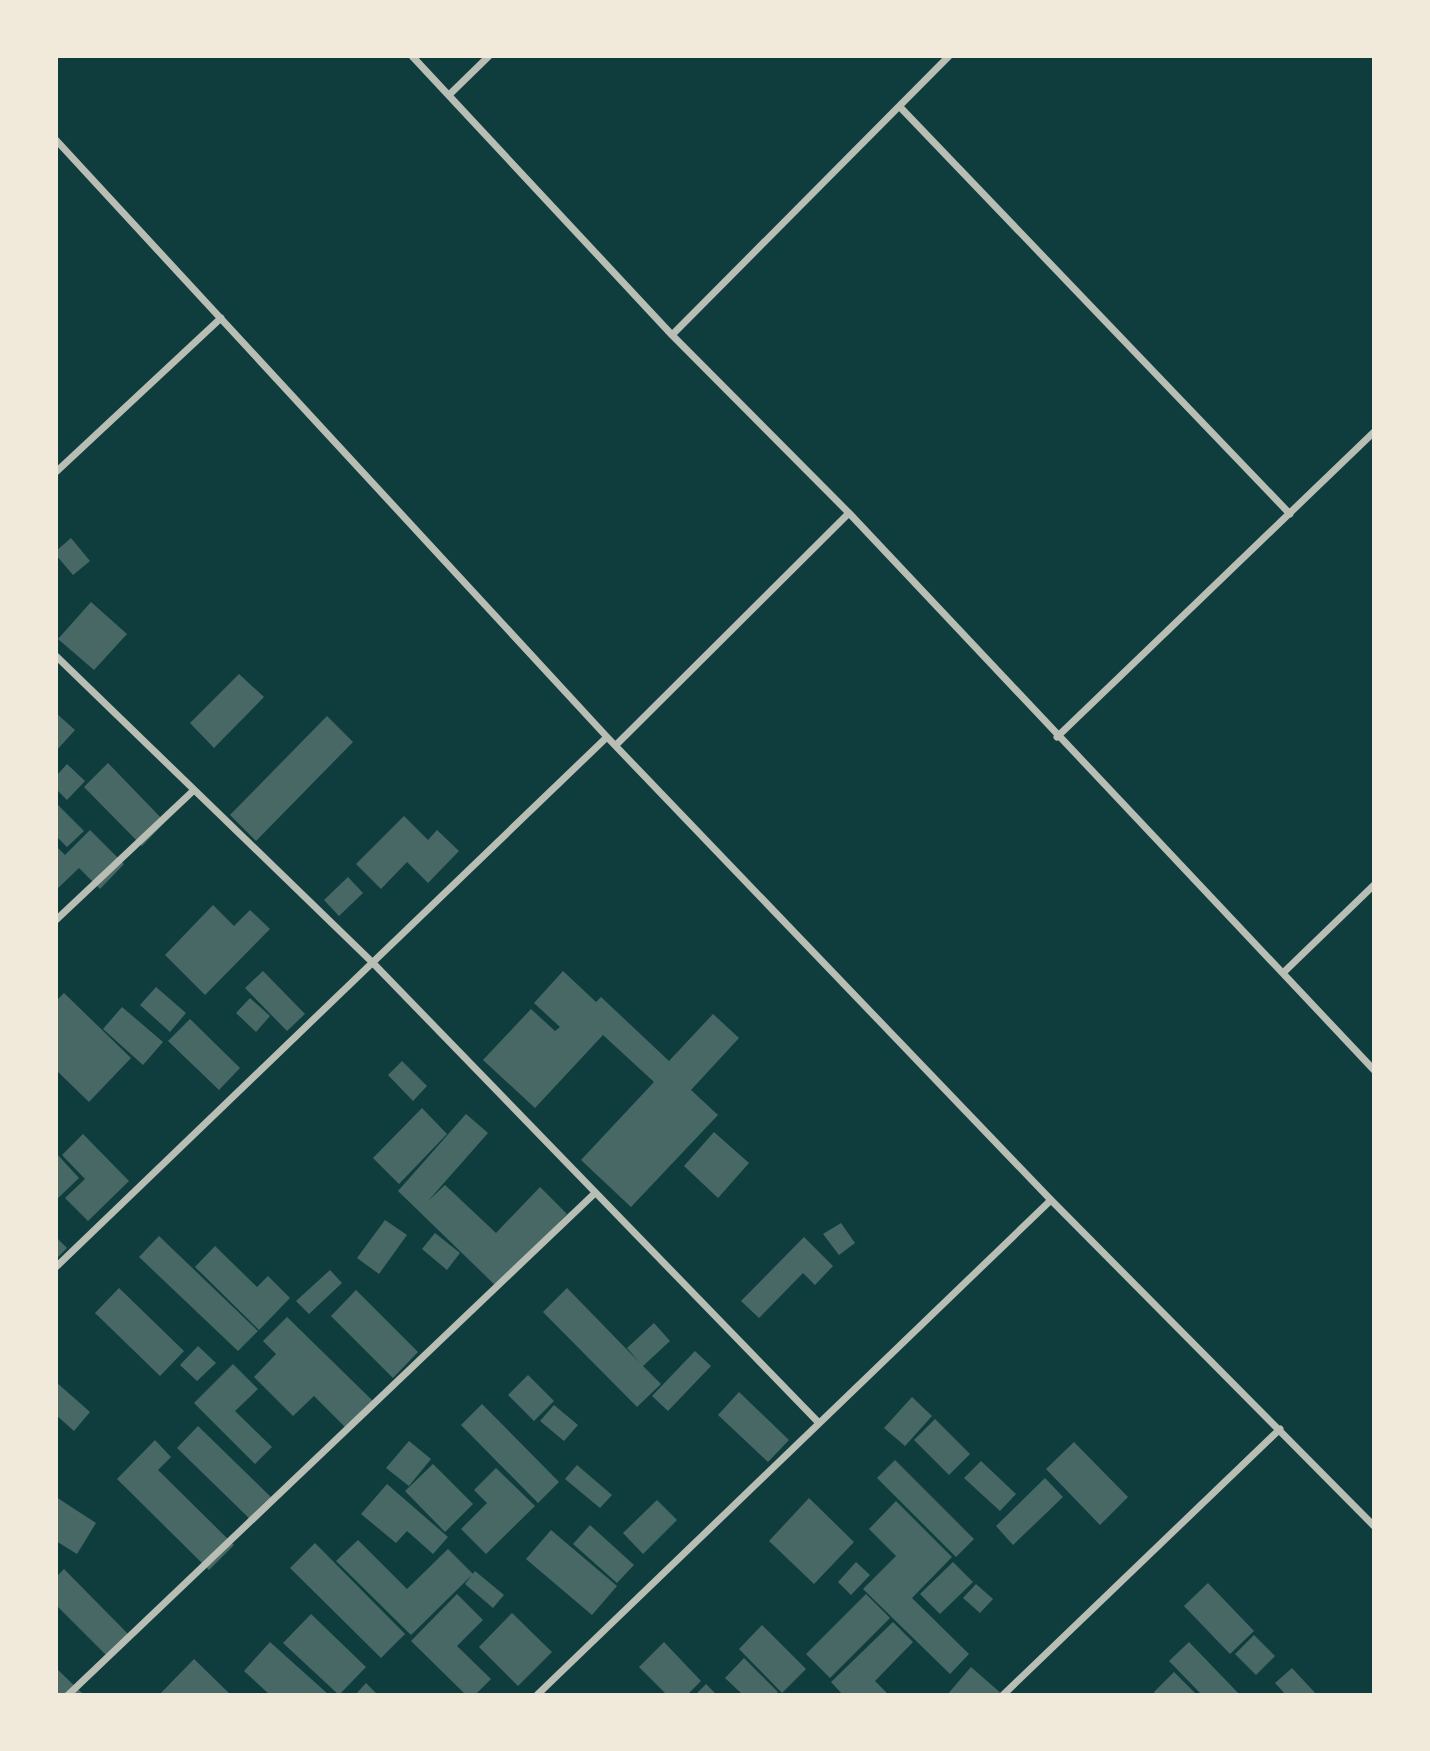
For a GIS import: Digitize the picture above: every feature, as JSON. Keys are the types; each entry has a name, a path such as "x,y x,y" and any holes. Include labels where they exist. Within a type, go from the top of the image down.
{"street":[{"path":"412,56 672,335 849,513 1057,737 1284,972 1374,1070"},
{"path":"449,95 489,56"},
{"path":"672,335 949,56"},
{"path":"900,107 1290,514"},
{"path":"56,140 607,737 1051,1200 1374,1526"},
{"path":"56,472 221,318"},
{"path":"1057,737 1374,432"},
{"path":"616,745 849,513"},
{"path":"56,656 372,962 819,1423"},
{"path":"56,1267 607,737"},
{"path":"56,920 194,790"},
{"path":"1284,972 1374,885"},
{"path":"68,1695 595,1192"},
{"path":"537,1695 1051,1200"},
{"path":"1003,1695 1280,1429"}],"building":[{"path":"71,538 90,561 73,575 56,555 56,551"},
{"path":"91,602 127,634 94,670 58,639"},
{"path":"239,674 264,697 214,748 190,723"},
{"path":"56,713 75,730 56,751"},
{"path":"327,716 353,742 256,841 230,815"},
{"path":"108,763 165,822 142,846 84,787"},
{"path":"67,764 85,781 67,800 56,789 56,776"},
{"path":"56,803 84,831 67,847 56,836"},
{"path":"404,816 428,840 437,830 459,851 428,883 407,862 381,889 356,864"},
{"path":"90,830 124,864 100,889 79,868 56,890 56,846 65,855"},
{"path":"348,877 363,893 339,916 324,900"},
{"path":"213,905 234,926 250,910 270,929 205,995 165,955"},
{"path":"263,971 305,1014 287,1031 245,988"},
{"path":"563,971 596,1002 601,997 669,1061 713,1014 739,1038 691,1090 718,1115 631,1207 581,1160 654,1082 603,1035 535,1108 483,1060 531,1009 555,1031 560,1027 534,1003"},
{"path":"156,987 186,1013 170,1032 140,1005"},
{"path":"64,993 131,1058 89,1102 56,1070 56,1001"},
{"path":"250,998 270,1016 256,1032 236,1013"},
{"path":"122,1007 163,1042 143,1065 103,1029"},
{"path":"190,1019 240,1068 219,1090 168,1041"},
{"path":"402,1061 427,1086 413,1101 388,1075"},
{"path":"422,1108 447,1134 399,1184 373,1158"},
{"path":"466,1114 488,1133 428,1201 445,1185 496,1233 540,1187 567,1214 497,1287 398,1191"},
{"path":"714,1132 749,1163 718,1198 684,1166"},
{"path":"83,1134 129,1181 88,1221 65,1198 85,1179 62,1155"},
{"path":"56,1153 79,1178 56,1200"},
{"path":"385,1220 407,1235 379,1274 357,1258"},
{"path":"841,1223 855,1243 839,1255 823,1234"},
{"path":"435,1233 460,1253 447,1270 422,1249"},
{"path":"159,1236 258,1331 238,1351 139,1257"},
{"path":"56,1237 67,1248 56,1259"},
{"path":"804,1237 833,1266 815,1285 803,1273 759,1318 741,1301"},
{"path":"215,1246 257,1287 268,1276 290,1298 259,1330 195,1267"},
{"path":"330,1270 342,1283 309,1314 296,1301"},
{"path":"119,1288 184,1351 160,1376 95,1313"},
{"path":"567,1288 640,1363 627,1348 654,1323 670,1341 643,1366 661,1384 637,1407 543,1312"},
{"path":"356,1290 418,1352 393,1378 331,1316"},
{"path":"287,1317 374,1402 347,1429 314,1396 293,1416 254,1377 276,1354 263,1341"},
{"path":"198,1346 216,1363 197,1381 180,1365"},
{"path":"695,1351 711,1366 668,1411 652,1396"},
{"path":"233,1364 258,1389 235,1411 272,1447 255,1464 194,1403"},
{"path":"528,1375 554,1401 534,1421 508,1395"},
{"path":"56,1382 90,1412 74,1431 56,1415"},
{"path":"739,1392 789,1440 768,1462 718,1415"},
{"path":"912,1397 932,1416 905,1446 884,1428"},
{"path":"482,1404 559,1482 538,1503 461,1425"},
{"path":"554,1405 578,1425 564,1441 540,1421"},
{"path":"935,1419 970,1454 949,1475 914,1440"},
{"path":"198,1426 275,1501 254,1523 177,1448"},
{"path":"155,1440 171,1457 158,1470 234,1545 209,1570 117,1479"},
{"path":"409,1441 431,1459 409,1486 386,1468"},
{"path":"1074,1442 1128,1497 1100,1525 1046,1469"},
{"path":"895,1460 974,1539 956,1557 877,1478"},
{"path":"981,1461 1016,1494 1000,1511 964,1478"},
{"path":"433,1464 473,1504 445,1532 405,1491"},
{"path":"577,1465 612,1495 600,1508 565,1479"},
{"path":"496,1468 535,1506 486,1554 461,1529 487,1503 474,1490"},
{"path":"1045,1478 1063,1497 1013,1545 996,1526"},
{"path":"387,1484 448,1537 433,1554 407,1531 396,1543 361,1514"},
{"path":"56,1497 96,1523 77,1554 56,1541"},
{"path":"809,1498 854,1542 814,1584 769,1541"},
{"path":"657,1500 677,1520 643,1554 623,1533"},
{"path":"896,1501 952,1557 912,1598 969,1654 950,1674 863,1589 896,1556 869,1529"},
{"path":"590,1525 634,1565 617,1583 573,1544"},
{"path":"551,1530 617,1586 592,1615 526,1559"},
{"path":"358,1540 407,1589 448,1549 473,1574 411,1635 336,1561"},
{"path":"315,1543 405,1634 381,1658 290,1568"},
{"path":"856,1562 870,1575 851,1595 838,1582"},
{"path":"953,1562 973,1582 940,1614 920,1594"},
{"path":"64,1569 132,1638 110,1659 56,1605 56,1577"},
{"path":"475,1571 504,1595 493,1608 465,1584"},
{"path":"1208,1583 1254,1631 1230,1654 1184,1606"},
{"path":"976,1584 993,1599 980,1613 963,1598"},
{"path":"457,1594 483,1620 457,1646 491,1679 475,1695 466,1695 411,1641"},
{"path":"866,1594 890,1618 830,1678 806,1654"},
{"path":"512,1613 552,1652 518,1686 479,1647"},
{"path":"311,1614 366,1667 339,1695 283,1643"},
{"path":"893,1622 913,1642 875,1681 889,1695 843,1695 831,1682"},
{"path":"762,1625 806,1669 782,1693 739,1649"},
{"path":"1254,1635 1275,1656 1256,1675 1235,1654"},
{"path":"270,1642 329,1695 270,1695 244,1671"},
{"path":"664,1642 701,1681 687,1695 667,1695 639,1667"},
{"path":"1189,1642 1240,1695 1202,1695 1169,1661"},
{"path":"744,1658 778,1692 774,1695 743,1695 725,1678"},
{"path":"194,1659 231,1695 159,1695"},
{"path":"971,1667 1003,1695 947,1695"},
{"path":"56,1668 84,1695 56,1695"},
{"path":"1292,1668 1317,1695 1286,1695 1275,1683"},
{"path":"1174,1672 1197,1695 1156,1695 1154,1692"},
{"path":"366,1683 378,1695 355,1695"},
{"path":"706,1684 717,1695 695,1695"}]}
